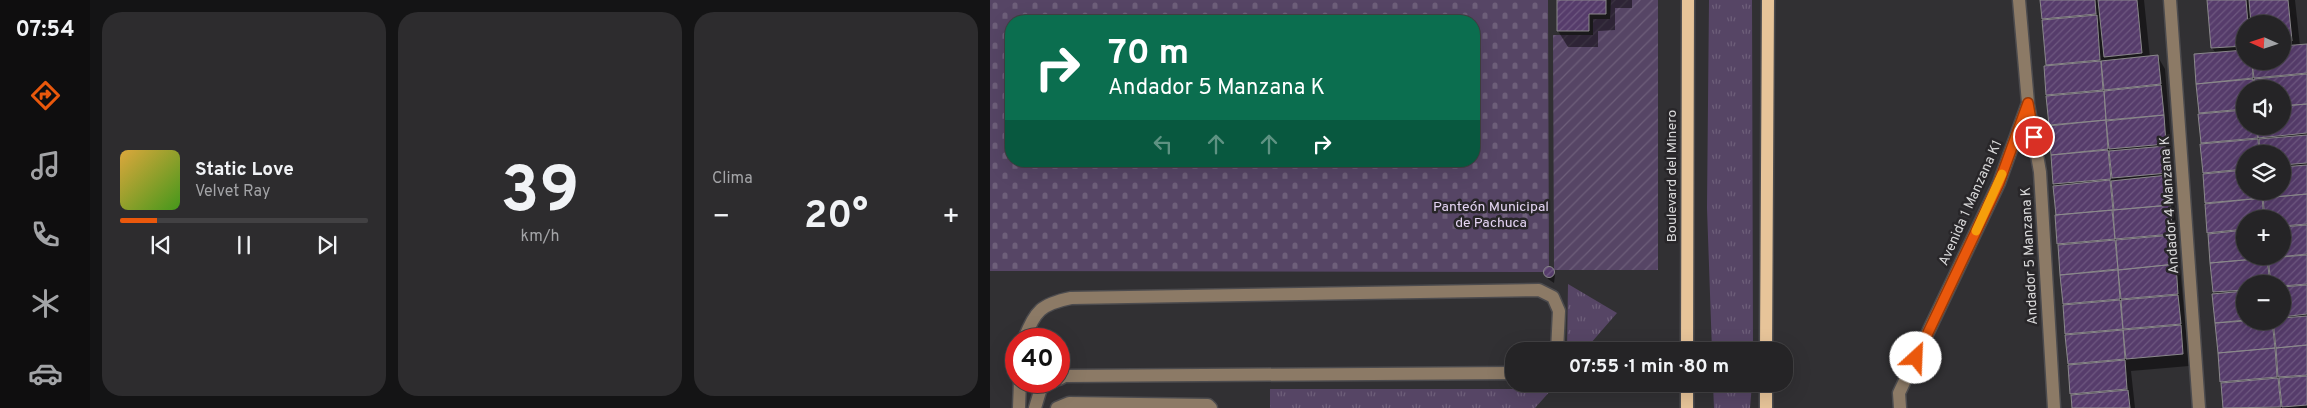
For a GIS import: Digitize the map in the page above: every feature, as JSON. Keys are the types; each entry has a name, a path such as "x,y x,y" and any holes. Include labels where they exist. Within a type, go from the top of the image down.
{"main road":[{"name":"Boulevard del Minero","path":"1686,342 1688,0"},
{"path":"1766,342 1768,0"},
{"path":"1687,392 1687,408"},
{"path":"1766,392 1766,408"}],"street":[{"name":"Avenida 1 Manzana K1","path":"1900,408 1900,393 1999,183 2028,103 2019,0"},
{"name":"Andador 4 Manzana K","path":"2170,0 2199,408"},
{"name":"Andador 5 Manzana K","path":"2028,103 2040,172 2054,408"},
{"path":"1029,328 1034,315 1051,302 1071,298 1539,290 1554,297 1558,311 1557,342"},
{"path":"1070,376 1505,373"},
{"path":"1019,408 1020,393"},
{"path":"1035,408 1039,393"},
{"path":"1057,408 1070,403 1182,403 1208,405 1210,408"}],"green space":[{"name":"Panteón Municipal de Pachuca","path":"990,0 1548,0 1549,272 990,271"},
{"path":"1611,0 1658,0 1658,270 1554,270 1553,35 1593,35 1593,19 1610,19"},
{"path":"1709,0 1752,0 1753,342 1712,342 1707,208"},
{"path":"1568,284 1617,313 1592,342 1567,342"},
{"path":"1270,389 1505,389 1505,392 1549,392 1535,408 1270,408"},
{"path":"1713,392 1751,392 1750,408 1714,408"}],"building":[{"path":"1557,0 1606,0 1606,14 1589,14 1589,31 1557,31"},
{"path":"2040,0 2095,0 2096,14 2042,19"},
{"path":"2098,0 2137,0 2142,53 2104,57"},
{"path":"2207,0 2246,0 2247,15 2236,15 2236,47 2211,48"},
{"path":"2249,0 2288,0 2289,15 2250,15"},
{"path":"2097,15 2100,60 2046,65 2042,20"},
{"path":"2307,44 2307,73 2254,78 2253,70 2291,70 2291,45"},
{"path":"2236,51 2236,70 2253,70 2253,78 2196,84 2194,54"},
{"path":"2158,55 2161,84 2104,90 2101,61"},
{"path":"2101,61 2103,90 2046,95 2044,66"},
{"path":"2307,74 2307,104 2291,105 2291,80 2254,79"},
{"path":"2236,80 2236,110 2199,113 2196,84"},
{"path":"2161,85 2164,115 2106,120 2104,91"},
{"path":"2104,91 2106,120 2049,125 2046,96"},
{"path":"2307,104 2307,133 2291,135 2291,105"},
{"path":"2236,111 2236,135 2258,135 2258,138 2201,143 2198,114"},
{"path":"2164,115 2166,144 2109,149 2106,121"},
{"path":"2106,120 2108,149 2051,155 2048,126"},
{"path":"2258,135 2287,135 2258,138"},
{"path":"2307,135 2307,163 2291,164 2291,145 2259,145 2259,139"},
{"path":"2258,139 2258,145 2236,145 2236,170 2203,173 2200,144"},
{"path":"2165,146 2168,173 2112,178 2109,151"},
{"path":"2108,150 2111,179 2053,184 2051,155"},
{"path":"2307,165 2307,194 2291,195 2291,166"},
{"path":"2236,171 2236,200 2240,200 2205,203 2203,174"},
{"path":"2168,175 2171,205 2114,210 2111,181"},
{"path":"2110,180 2113,210 2056,215 2053,186"},
{"path":"2307,194 2307,224 2291,225 2291,210 2264,210 2263,200 2291,200 2291,195"},
{"path":"2262,200 2263,210 2236,210 2236,230 2207,233 2205,204"},
{"path":"2170,205 2173,234 2115,239 2113,210"},
{"path":"2112,210 2115,239 2057,244 2055,215"},
{"path":"2307,225 2307,254 2291,256 2291,226"},
{"path":"2236,231 2236,261 2210,263 2208,234"},
{"path":"2173,235 2176,264 2118,270 2116,240"},
{"path":"2115,240 2118,269 2060,275 2058,245"},
{"path":"2307,255 2307,284 2291,285 2291,275 2270,275 2269,265 2291,265 2291,256"},
{"path":"2236,261 2236,265 2268,265 2269,275 2236,275 2236,291 2213,292 2210,263"},
{"path":"2176,264 2178,294 2121,299 2118,270"},
{"path":"1547,267 1551,267 1554,272 1553,276 1547,277 1544,274 1544,270"},
{"path":"2118,270 2120,299 2063,304 2060,275"},
{"path":"2307,285 2307,314 2291,316 2291,286"},
{"path":"2236,292 2236,321 2215,323 2212,294"},
{"path":"2178,295 2181,324 2123,329 2121,300"},
{"path":"2120,300 2123,329 2065,334 2063,305"},
{"path":"2307,316 2307,345 2276,348 2274,330 2291,330 2291,317"},
{"path":"2236,322 2236,330 2273,330 2275,348 2218,353 2215,323"},
{"path":"2181,325 2183,354 2126,359 2123,330"},
{"path":"2123,330 2125,359 2068,364 2065,335"},
{"path":"2307,345 2307,375 2278,377 2276,348"},
{"path":"2275,348 2277,377 2220,382 2218,353"},
{"path":"2125,360 2127,389 2070,394 2068,365"},
{"path":"2307,376 2307,405 2282,407 2279,378"},
{"path":"2278,378 2281,407 2223,408 2221,383"},
{"path":"2128,390 2130,408 2072,408 2071,395"}],"slow traffic":[{"path":"1976,231 2002,174"}],"route":[{"path":"1916,358 1999,183 2028,103 2034,137"}]}
